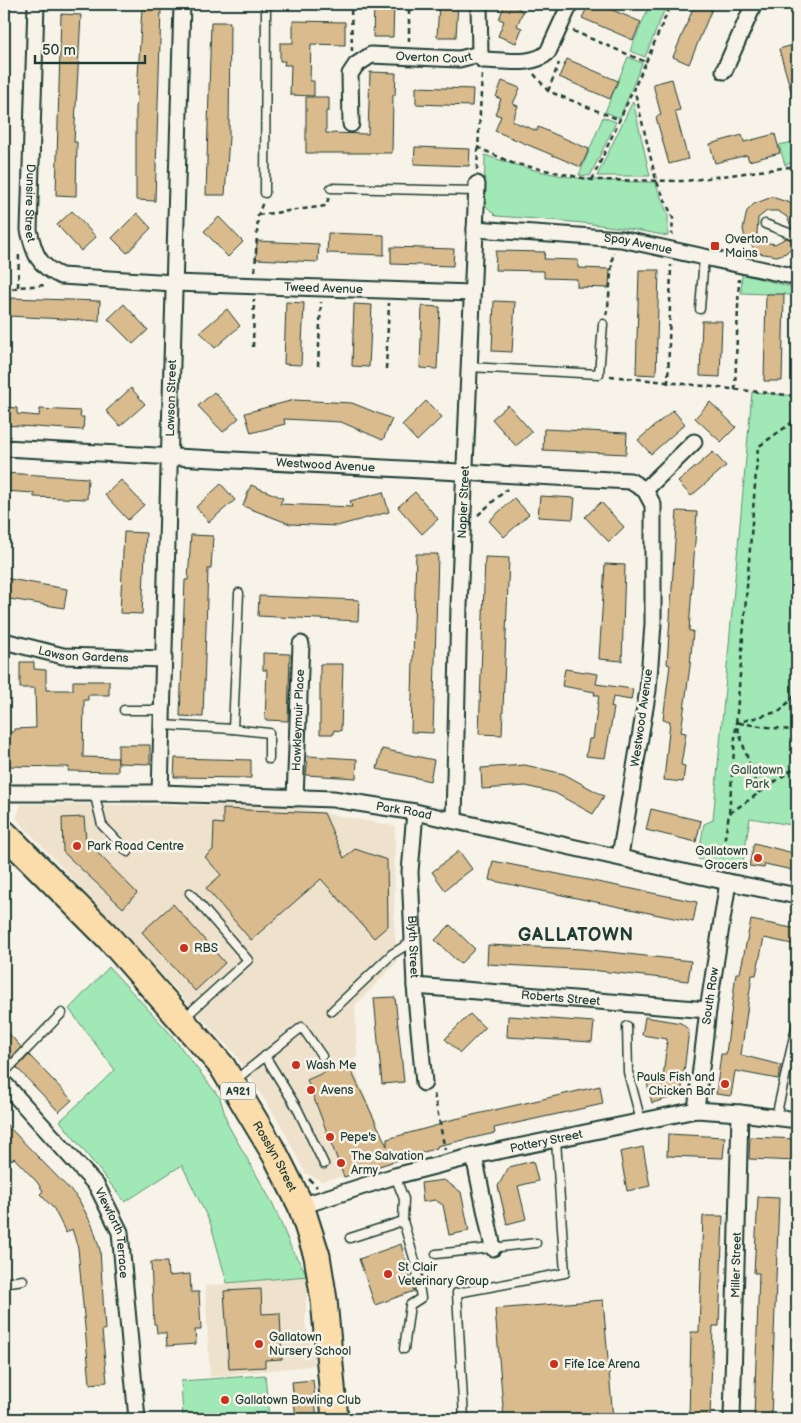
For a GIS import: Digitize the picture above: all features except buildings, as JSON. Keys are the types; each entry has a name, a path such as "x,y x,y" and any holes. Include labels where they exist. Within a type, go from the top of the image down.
{"main road":[{"name":"Rosslyn Street","path":"4,833 108,937 222,1066 276,1156 301,1206 317,1256 324,1300 335,1419"}],"street":[{"name":"Dunsire Street","path":"36,4 29,230 34,250 46,269 61,276"},
{"name":"Lawson Street","path":"160,793 182,4"},
{"path":"479,4 482,57"},
{"name":"Overton Court","path":"356,64 371,55 459,59 482,57 524,61 542,58 548,52 570,4"},
{"path":"724,71 754,4"},
{"path":"351,124 350,74 356,64"},
{"name":"Napier Street","path":"454,820 464,472 476,188"},
{"name":"Spay Avenue","path":"475,229 614,239 797,277"},
{"path":"61,276 174,283"},
{"name":"Tweed Avenue","path":"174,283 472,293"},
{"path":"645,490 694,442"},
{"name":"Westwood Avenue","path":"4,448 630,481 645,490 653,505 652,633 648,690 620,856"},
{"name":"Lawson Gardens","path":"4,641 63,656 164,659"},
{"name":"Hawkleymuir Place","path":"295,798 301,644"},
{"name":"Park Road","path":"4,793 160,793 333,799 454,820 797,896"},
{"name":"Blyth Street","path":"415,812 410,872 415,986 424,1083"},
{"name":"South Row","path":"696,1110 723,881"},
{"name":"Roberts Street","path":"415,986 708,1010"},
{"name":"Viewforth Terrace","path":"4,1083 97,1186 120,1232 125,1265 137,1419"},
{"name":"Pottery Street","path":"301,1206 395,1176 474,1156 696,1110 797,1120"},
{"name":"Miller Street","path":"732,1419 740,1113"},
{"path":"474,1156 493,1248"}],"lane":[{"path":"265,193 266,4"},
{"path":"331,188 476,188"},
{"path":"766,224 797,236"},
{"path":"700,309 704,257"},
{"path":"469,367 599,374 603,324"},
{"path":"233,730 239,593"},
{"path":"124,710 233,730 269,733 269,759"},
{"path":"94,792 102,825 128,852"},
{"path":"181,1021 248,960 190,893"},
{"path":"332,1011 392,954 413,941"},
{"path":"4,1073 62,1014"},
{"path":"776,1117 797,1023"},
{"path":"627,1026 628,1072 641,1121"},
{"path":"232,1082 302,1027 322,1056"},
{"path":"265,1056 297,1108 324,1164"},
{"path":"464,1419 457,1293 565,1273 556,1140"},
{"path":"395,1176 404,1199 403,1221 416,1265 421,1298 410,1305 404,1349"},
{"path":"350,1238 403,1221"},
{"path":"436,1254 536,1243"},
{"path":"4,1283 23,1280"}],"path":[{"path":"266,4 351,4 351,47 356,64"},
{"path":"408,57 409,4"},
{"path":"592,180 671,4"},
{"path":"560,25 646,62"},
{"path":"476,188 482,57"},
{"path":"524,61 548,91 620,120"},
{"path":"634,88 656,180 673,218 668,384"},
{"path":"477,147 512,163 592,180 685,181 797,166"},
{"path":"258,215 326,206 331,188"},
{"path":"253,347 258,215 265,193"},
{"path":"603,324 608,307 614,239"},
{"path":"735,390 740,265"},
{"path":"4,293 18,286 50,285 61,276"},
{"path":"318,366 322,288"},
{"path":"386,369 390,290"},
{"path":"599,374 668,384 797,396"},
{"path":"723,881 758,447 797,419"},
{"path":"462,530 523,475"},
{"path":"736,723 780,711 797,693"},
{"path":"736,723 797,731"},
{"path":"736,723 759,793"},
{"path":"729,814 797,766"},
{"path":"424,1083 433,1088 447,1163"}],"shaded area":[{"path":"21,804 287,806 395,826 394,921 397,962 355,1006 357,1057 350,1059 393,1161 372,1170 321,1181 305,1173 282,1127 235,1054 16,818"},
{"name":"Gallatown Nursery School","path":"308,1276 305,1323 316,1365 210,1377 205,1286"}],"green space":[{"path":"650,4 667,4 645,57 630,51"},
{"path":"628,57 642,63 620,118 605,112"},
{"path":"633,101 650,176 597,176"},
{"path":"603,117 616,122 590,176 579,175"},
{"path":"797,141 797,160 785,165 779,145"},
{"path":"485,155 568,177 609,181 655,182 668,215 668,236 604,225 496,216 484,204"},
{"path":"742,274 792,287 792,295 741,293"},
{"name":"Gallatown Park","path":"752,392 797,396 797,826 750,818 742,868 698,859 704,824 713,820"},
{"path":"109,967 168,1031 220,1098 228,1125 273,1204 292,1250 308,1276 227,1283 211,1225 182,1165 125,1202 60,1121 115,1070 69,1009"},
{"name":"Gallatown Bowling Club","path":"265,1375 269,1419 183,1419 181,1381"}],"place":[{"name":"Overton Mains","path":"715,246"},
{"name":"Park Road Centre","path":"77,846"},
{"name":"Gallatown Grocers","path":"758,858"},
{"name":"RBS","path":"184,948"},
{"name":"Wash Me","path":"296,1065"},
{"name":"Pauls Fish and Chicken Bar","path":"725,1084"},
{"name":"Avens","path":"311,1090"},
{"name":"Pepe's","path":"330,1137"},
{"name":"The Salvation Army","path":"341,1163"},
{"name":"St Clair Veterinary Group","path":"388,1274"},
{"name":"Gallatown Nursery School","path":"259,1344"},
{"name":"Fife Ice Arena","path":"554,1364"},
{"name":"Gallatown Bowling Club","path":"225,1400"}],"district":[{"name":"GALLATOWN","path":"576,935"}]}
